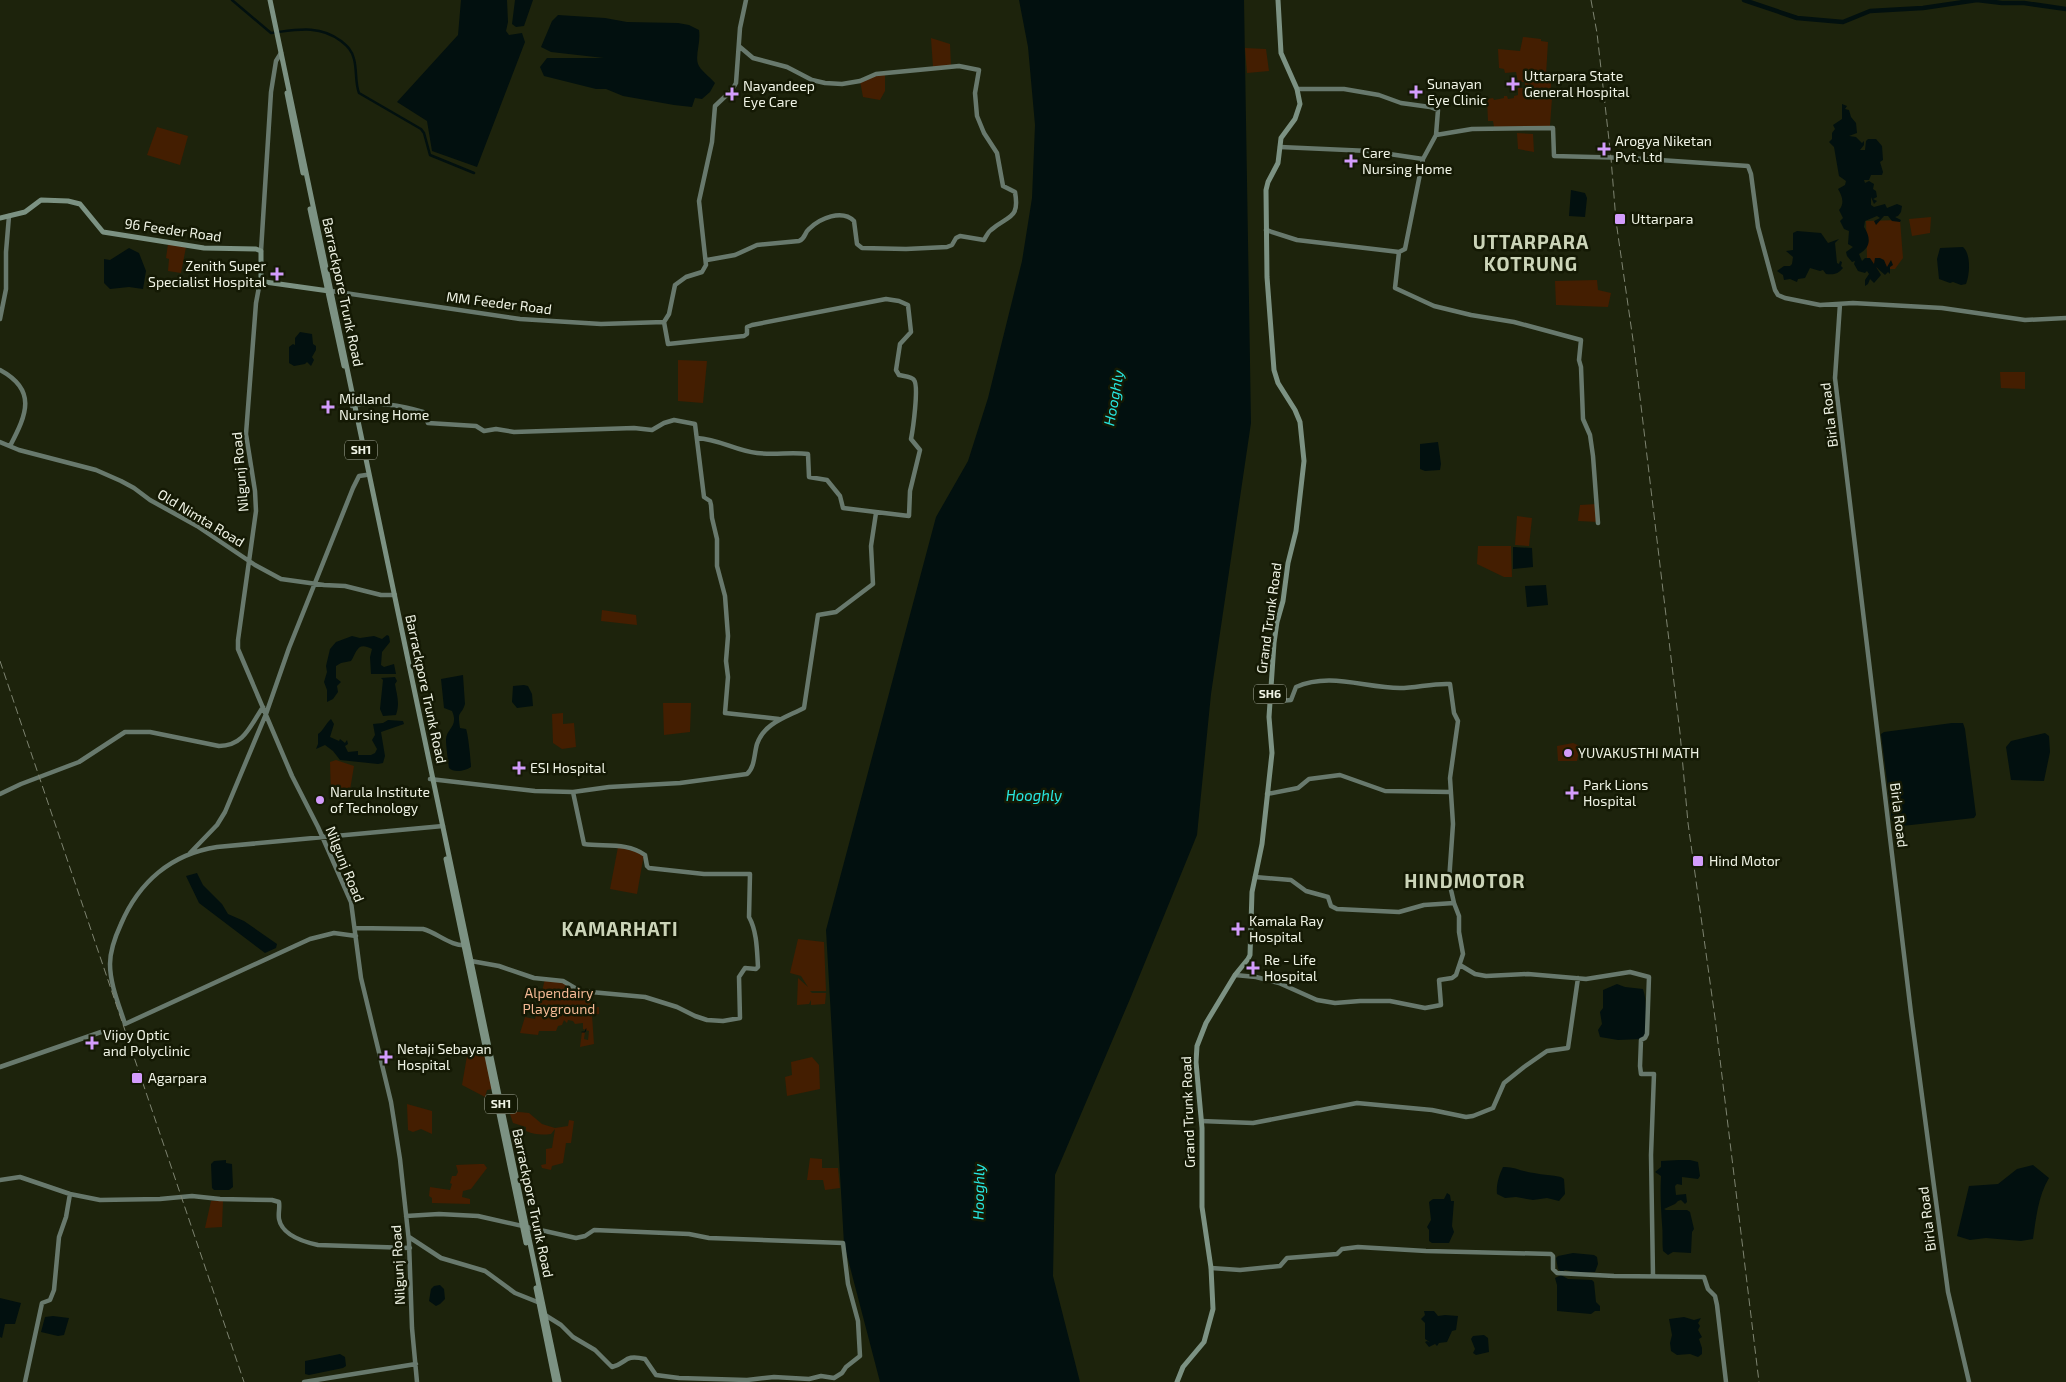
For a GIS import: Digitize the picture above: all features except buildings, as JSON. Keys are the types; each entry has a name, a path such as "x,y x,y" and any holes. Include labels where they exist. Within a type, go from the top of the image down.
{"main road":[{"name":"Barrackpore Trunk Road","path":"269,0 557,1382"},
{"name":"Grand Trunk Road","path":"1178,1382 1181,1371 1202,1346 1208,1332 1213,1309 1211,1268 1202,1207 1202,1121 1196,1062 1197,1046 1206,1023 1249,957 1251,903 1262,844 1272,747 1269,723 1275,633 1296,531 1304,461 1300,422 1295,410 1278,383 1273,366 1272,334 1266,277 1266,188 1277,165 1283,134 1295,119 1299,109 1297,89 1281,53 1278,0"},
{"name":"96 Feeder Road","path":"0,218 25,212 42,200 68,201 80,204 103,232 204,248 256,249 262,251"},
{"path":"262,251 263,280 269,283 329,291"},
{"name":"Barrackpore Trunk Road","path":"353,405 366,475 393,595"},
{"name":"Barrackpore Trunk Road","path":"466,946 471,960 486,1042"},
{"name":"Barrackpore Trunk Road","path":"540,1302 545,1315 557,1382"}],"street":[{"path":"697,438 714,439 756,453 778,455 808,454 810,477 827,480 840,496 843,508 909,516 910,491 920,450 911,439 915,382 912,378 899,375 896,370 900,343 911,332 907,304 891,299 855,304 752,325 747,327 746,335 744,336 668,344 664,322 669,314 675,285 686,277 702,272 707,260 699,201 712,142 716,104 735,85 740,47 740,28 746,0"},
{"path":"707,260 735,255 757,245 799,240 804,238 808,229 825,219 842,215 847,215 854,221 857,245 862,248 906,249 949,247 957,238 962,236 983,241 990,231 1016,212 1015,192 1003,186 997,153 984,133 977,116 974,94 979,70 960,66 936,68 876,74 850,83 825,83 812,80 787,67 752,58 740,47"},
{"path":"262,251 271,92 276,61 280,54"},
{"path":"1266,230 1297,240 1399,252 1405,249 1423,160 1436,135 1437,109 1344,89 1297,89"},
{"path":"1436,135 1472,129 1553,128 1554,156 1630,158 1748,166 1751,174 1758,227 1778,295 1805,303 1820,305 1853,303 1942,308 2026,320 2066,318"},
{"path":"1280,147 1369,151 1423,160"},
{"path":"0,318 6,289 6,252 9,216"},
{"path":"1399,252 1396,289 1446,310 1514,322 1582,340 1579,360 1581,367 1583,420 1590,435 1598,523"},
{"name":"Nilgunj Road","path":"263,280 259,287 256,303 246,434 256,496 255,518 238,649 292,776 323,837 351,902 361,978 391,1102 409,1237 412,1323 417,1382"},
{"name":"MM Feeder Road","path":"329,291 520,319 601,324 664,322"},
{"name":"Birla Road","path":"1840,304 1835,378 1911,1013 1948,1292 1969,1382"},
{"path":"0,370 16,379 25,394 25,410 10,446"},
{"path":"353,405 368,404 419,411 425,414 428,423 476,426 484,430 496,429 514,432 634,428 649,431 660,428 664,423 678,420 695,424 704,497 710,501 711,505 716,534 718,568 725,596 728,632 726,661 728,675 725,713 779,719"},
{"name":"Old Nimta Road","path":"0,442 39,456 96,470 121,481 255,565 281,579 345,586 393,595"},
{"path":"189,854 222,818 266,714 288,648 353,488 359,476 366,475"},
{"path":"432,779 535,791 573,792 609,787 673,784 747,774 751,769 758,741 779,719 804,708 818,615 836,612 873,584 871,546 876,513"},
{"path":"1236,975 1256,977 1279,983 1301,994 1326,1002 1394,1001 1425,1008 1441,1005 1439,980 1452,978 1458,973 1463,951 1459,932 1460,919 1449,881 1453,828 1450,778 1458,721 1454,713 1454,702 1449,684 1401,688 1350,682 1319,682 1296,687 1292,700 1270,702"},
{"path":"0,794 79,762 125,732 145,731 219,746 231,746 245,734 263,707"},
{"path":"1267,794 1298,788 1309,779 1340,775 1385,791 1450,792"},
{"path":"471,960 499,966 534,978 562,980 580,991 645,997 677,1006 707,1020 723,1022 740,1018 739,977 746,968 758,967 756,944 752,922 749,917 750,874 704,874 648,868 645,856 640,852 617,845 584,844 573,792"},
{"path":"356,936 334,932 310,939 125,1024 111,976 111,956 114,941 128,908 144,884 175,859 217,847 441,826"},
{"path":"1255,877 1293,880 1306,891 1328,898 1331,906 1337,909 1399,912 1424,905 1454,903"},
{"path":"355,928 423,929 433,932 455,944 466,946"},
{"path":"1460,965 1472,972 1483,975 1528,974 1586,979 1630,972 1649,977 1647,1034 1641,1040 1640,1066 1641,1074 1654,1074 1651,1155 1653,1276"},
{"path":"1202,1121 1253,1124 1357,1103 1432,1110 1460,1117 1474,1116 1493,1108 1505,1082 1539,1055 1556,1049 1568,1048 1578,978"},
{"path":"0,1067 104,1032"},
{"path":"0,1180 20,1177 70,1194 100,1200 160,1199 192,1196 220,1199 272,1200 279,1202 279,1217 283,1225 294,1236 306,1243 410,1248"},
{"path":"25,1382 42,1304 50,1300 54,1290 59,1237 66,1216 70,1194"},
{"path":"406,1216 438,1214 478,1216 576,1238 585,1236 594,1230 689,1234 709,1238 843,1243 848,1284 858,1321 860,1356 834,1378 821,1376 809,1379 774,1377 747,1380 656,1375 645,1359 634,1356 626,1358 612,1367 595,1350 573,1337 561,1324 545,1315"},
{"path":"409,1237 441,1258 485,1270 515,1293 540,1302"},
{"path":"1211,1268 1240,1270 1280,1266 1287,1258 1337,1254 1341,1249 1358,1247 1426,1251 1551,1254 1553,1256 1553,1269 1556,1273 1706,1278 1707,1288 1715,1296 1717,1305 1726,1382"},
{"path":"304,1382 416,1364"}],"green space":[{"path":"1523,37 1541,39 1541,41 1548,42 1546,75 1551,76 1551,96 1535,95 1532,86 1525,86 1525,82 1518,82 1516,72 1505,73 1504,69 1499,68 1498,49 1520,51"},
{"path":"931,38 950,44 951,66 933,67"},
{"path":"1245,48 1266,49 1269,71 1247,73"},
{"path":"885,73 885,91 880,100 863,97 860,81"},
{"path":"1518,88 1531,88 1533,97 1552,98 1550,126 1494,127 1493,121 1488,121 1487,99 1493,98 1494,100 1504,98 1504,96 1507,96 1508,99 1514,98 1514,96 1518,95"},
{"path":"157,127 188,136 180,165 147,155"},
{"path":"1517,133 1533,134 1534,152 1518,149"},
{"path":"1931,217 1930,233 1912,236 1909,219"},
{"path":"1900,220 1903,258 1895,269 1878,269 1867,258 1866,221"},
{"path":"168,244 186,247 181,273 168,271 169,259 166,258"},
{"path":"1597,280 1598,290 1611,293 1608,307 1556,305 1555,281"},
{"path":"678,360 707,361 703,403 678,401"},
{"path":"2000,372 2025,372 2025,389 2001,388"},
{"path":"1597,504 1599,522 1578,521 1580,505"},
{"path":"1517,516 1532,518 1529,546 1515,545"},
{"path":"1478,546 1511,546 1512,577 1504,577 1477,564"},
{"path":"602,610 636,615 637,625 601,621"},
{"path":"663,703 691,703 690,732 664,735"},
{"path":"563,713 563,724 574,723 576,747 562,749 553,743 552,714"},
{"name":"YUVAKUSTHI MATH","path":"1573,743 1580,746 1577,761 1558,761 1557,746"},
{"path":"336,760 354,766 349,796 335,799 331,795 330,762"},
{"path":"618,847 644,854 637,894 610,889"},
{"path":"798,939 824,942 826,991 810,991 812,993 826,993 825,1004 811,1005 811,1000 809,1004 797,1005 798,978 808,987 801,976 790,973"},
{"name":"Alpendairy Playground","path":"545,979 592,993 592,1007 599,1007 599,1014 592,1015 594,1044 580,1047 582,1032 585,1032 584,1039 588,1040 589,1031 583,1029 583,1023 575,1024 573,1021 568,1020 567,1023 564,1020 556,1031 539,1031 538,1035 520,1033 525,1017 535,1019"},
{"path":"449,1048 484,1052 493,1089 487,1090 485,1097 462,1085 467,1056 448,1053"},
{"path":"812,1057 819,1065 820,1089 787,1096 785,1077 792,1075 791,1062"},
{"path":"407,1104 432,1111 432,1134 421,1129 413,1132 408,1130"},
{"path":"509,1111 529,1113 542,1124 555,1128 568,1126 569,1120 574,1121 571,1143 566,1143 563,1163 552,1166 551,1170 542,1168 541,1165 546,1164 546,1149 552,1148 555,1129 551,1134 526,1131 526,1127 513,1123"},
{"path":"810,1158 822,1159 822,1168 838,1168 840,1188 825,1190 823,1180 807,1180"},
{"path":"484,1164 487,1168 471,1189 463,1191 462,1197 470,1199 470,1204 432,1203 432,1198 429,1196 430,1187 450,1190 452,1176 456,1176 458,1172 456,1165"},
{"path":"211,1201 223,1201 222,1227 205,1228"}],"water":[{"path":"461,0 507,0 508,22 506,31 509,35 522,33 525,42 477,167 432,151 427,121 397,102 458,35"},
{"path":"515,0 533,0 524,26 516,27 512,24"},
{"name":"Hooghly","path":"1019,0 1244,0 1251,423 1211,694 1197,835 1055,1175 1053,1276 1080,1382 880,1382 844,1244 826,930 936,517 968,461 988,398 1022,261 1032,198 1035,125 1028,47"},
{"path":"558,15 605,18 627,22 689,25 699,30 698,64 715,83 710,92 702,99 695,98 692,107 623,96 606,89 596,89 544,76 540,67 547,58 604,58 551,52 541,47 552,21"},
{"path":"1842,104 1847,106 1845,109 1849,110 1851,117 1856,123 1857,133 1849,136 1856,137 1862,143 1864,141 1864,145 1860,150 1865,150 1868,139 1876,139 1882,146 1883,160 1880,162 1882,175 1871,175 1869,180 1864,180 1865,183 1869,181 1874,184 1873,189 1876,191 1877,197 1873,199 1877,201 1874,204 1871,197 1871,205 1874,207 1885,204 1887,208 1897,204 1902,206 1901,212 1895,217 1901,220 1900,222 1892,221 1888,216 1884,216 1876,225 1874,221 1880,218 1877,216 1865,221 1864,227 1869,242 1866,248 1859,254 1862,261 1865,258 1870,258 1874,264 1875,258 1880,258 1884,260 1887,267 1891,260 1893,265 1890,267 1890,274 1888,272 1885,275 1876,267 1881,275 1874,283 1870,279 1865,286 1865,280 1869,274 1867,271 1865,273 1858,271 1854,264 1855,261 1852,262 1846,252 1853,247 1848,244 1849,231 1844,229 1840,221 1843,218 1839,210 1842,200 1838,189 1845,185 1846,181 1839,176 1834,147 1829,142 1835,129 1833,125 1842,119"},
{"path":"1571,190 1585,193 1587,198 1585,217 1569,216"},
{"path":"1797,231 1821,233 1828,243 1839,239 1835,243 1837,263 1842,262 1841,266 1843,268 1838,273 1826,274 1823,270 1810,268 1805,278 1798,279 1797,282 1790,279 1784,280 1783,275 1777,271 1784,266 1792,264 1793,257 1786,251 1793,250 1793,233"},
{"path":"1963,247 1966,250 1969,264 1966,284 1950,283 1939,279 1937,259 1940,248"},
{"path":"129,248 139,253 146,271 143,289 129,287 110,289 104,283 104,259 110,260"},
{"path":"300,332 312,334 313,344 316,346 311,366 307,362 294,366 289,363 289,347 293,344 295,345 295,338"},
{"path":"1438,442 1440,470 1425,471 1420,469 1420,444"},
{"path":"1513,547 1532,548 1533,567 1513,569"},
{"path":"1546,585 1548,605 1527,607 1525,586"},
{"path":"387,635 390,642 382,652 381,665 384,667 394,664 396,674 371,674 370,657 372,649 360,647 351,661 336,666 336,678 341,682 337,686 338,692 333,699 327,702 327,690 324,682 327,672 326,666 330,649 336,642 352,636 360,638 374,636 382,639"},
{"path":"463,675 465,704 459,715 459,722 460,728 467,731 471,767 456,771 449,768 446,740 454,721 454,716 452,711 444,708 441,679"},
{"path":"395,677 397,681 395,684 398,703 396,715 383,716 380,709 383,680 381,678"},
{"path":"513,686 528,686 532,694 533,706 517,708 512,702"},
{"path":"331,719 334,724 330,737 339,741 340,739 345,743 347,740 348,744 345,746 348,752 358,751 358,755 371,755 377,749 372,740 375,735 373,724 383,723 388,720 403,721 404,724 381,732 385,756 383,763 378,764 340,760 325,745 316,749 318,734"},
{"path":"1963,723 1965,729 1976,815 1974,818 1902,826 1892,821 1881,734 1884,732"},
{"path":"2045,733 2049,736 2050,752 2044,781 2011,780 2006,747 2011,741"},
{"path":"197,873 203,885 222,904 228,914 244,921 277,944 276,948 265,953 199,903 186,876"},
{"path":"1617,984 1643,989 1646,1006 1646,1035 1642,1039 1618,1040 1600,1037 1598,1030 1602,1024 1600,1012 1603,1008 1603,990"},
{"path":"226,1160 226,1163 232,1164 233,1187 229,1190 214,1190 212,1188 211,1164 214,1161"},
{"path":"1661,1161 1698,1162 1700,1176 1698,1179 1682,1177 1682,1185 1677,1184 1675,1186 1676,1195 1686,1194 1687,1202 1685,1204 1681,1200 1664,1209 1687,1210 1690,1212 1694,1229 1692,1232 1691,1253 1673,1252 1668,1255 1663,1251 1661,1176 1655,1172 1661,1167"},
{"path":"2033,1165 2049,1178 2040,1200 2033,1239 2021,1241 1986,1238 1970,1240 1957,1236 1969,1186 1998,1184 2017,1169"},
{"path":"1503,1167 1561,1177 1564,1179 1565,1194 1559,1201 1547,1198 1533,1200 1516,1197 1505,1198 1497,1194 1498,1180"},
{"path":"1447,1193 1450,1195 1451,1201 1454,1201 1452,1226 1454,1232 1449,1243 1432,1243 1429,1241 1429,1230 1427,1227 1431,1220 1429,1202 1433,1199 1444,1199"},
{"path":"1573,1253 1597,1257 1598,1264 1595,1272 1579,1273 1565,1270 1562,1272 1558,1269 1556,1258"},
{"path":"1561,1275 1568,1279 1592,1280 1594,1282 1596,1302 1600,1306 1600,1311 1595,1311 1591,1314 1557,1311 1557,1285 1555,1278"},
{"path":"440,1285 444,1289 445,1299 436,1306 429,1301 431,1289 434,1286"},
{"path":"0,1298 21,1303 15,1324 5,1324 2,1338 0,1337"},
{"path":"1424,1311 1434,1311 1438,1316 1458,1316 1456,1330 1452,1331 1447,1342 1429,1347 1425,1342 1431,1343 1425,1339 1425,1323 1421,1319 1425,1315"},
{"path":"45,1317 69,1318 64,1335 58,1336 41,1332"},
{"path":"1684,1317 1694,1320 1701,1318 1698,1323 1700,1326 1698,1330 1702,1337 1699,1339 1702,1354 1698,1357 1690,1354 1677,1355 1671,1351 1672,1335 1669,1319"},
{"path":"1484,1335 1488,1338 1489,1352 1476,1355 1473,1353 1475,1349 1471,1339 1473,1336"},
{"path":"340,1354 345,1357 346,1366 343,1368 309,1375 305,1374 305,1361"}],"waterway":[{"path":"232,0 271,33 316,30 341,41 349,48 353,56 359,93 421,129 424,133 430,155 474,173"},
{"path":"1744,0 1797,18 1843,22 1870,11 1923,8 1977,0 2024,3 2066,9"},
{"path":"582,1032 585,1032 586,1029"}],"railway":[{"path":"1591,0 1597,33 1616,221 1634,347 1680,733 1688,823 1715,1018 1759,1382"},
{"path":"0,661 244,1382"}],"place":[{"name":"Uttarpara State General Hospital","path":"1513,84"},
{"name":"Sunayan Eye Clinic","path":"1416,92"},
{"name":"Nayandeep Eye Care","path":"732,94"},
{"name":"Arogya Niketan Pvt. Ltd","path":"1604,149"},
{"name":"Care Nursing Home","path":"1351,161"},
{"name":"Uttarpara","path":"1620,219"},
{"name":"Zenith Super Specialist Hospital","path":"277,274"},
{"name":"Midland Nursing Home","path":"328,407"},
{"name":"YUVAKUSTHI MATH","path":"1568,753"},
{"name":"ESI Hospital","path":"519,768"},
{"name":"Park Lions Hospital","path":"1572,793"},
{"name":"Narula Institute of Technology","path":"320,800"},
{"name":"Hind Motor","path":"1698,861"},
{"name":"Kamala Ray Hospital","path":"1238,929"},
{"name":"Re - Life Hospital","path":"1253,968"},
{"name":"Vijoy Optic and Polyclinic","path":"92,1043"},
{"name":"Netaji Sebayan Hospital","path":"386,1057"},
{"name":"Agarpara","path":"137,1078"}],"district":[{"name":"UTTARPARA KOTRUNG","path":"1531,253"},
{"name":"HINDMOTOR","path":"1465,881"},
{"name":"KAMARHATI","path":"620,929"}]}
